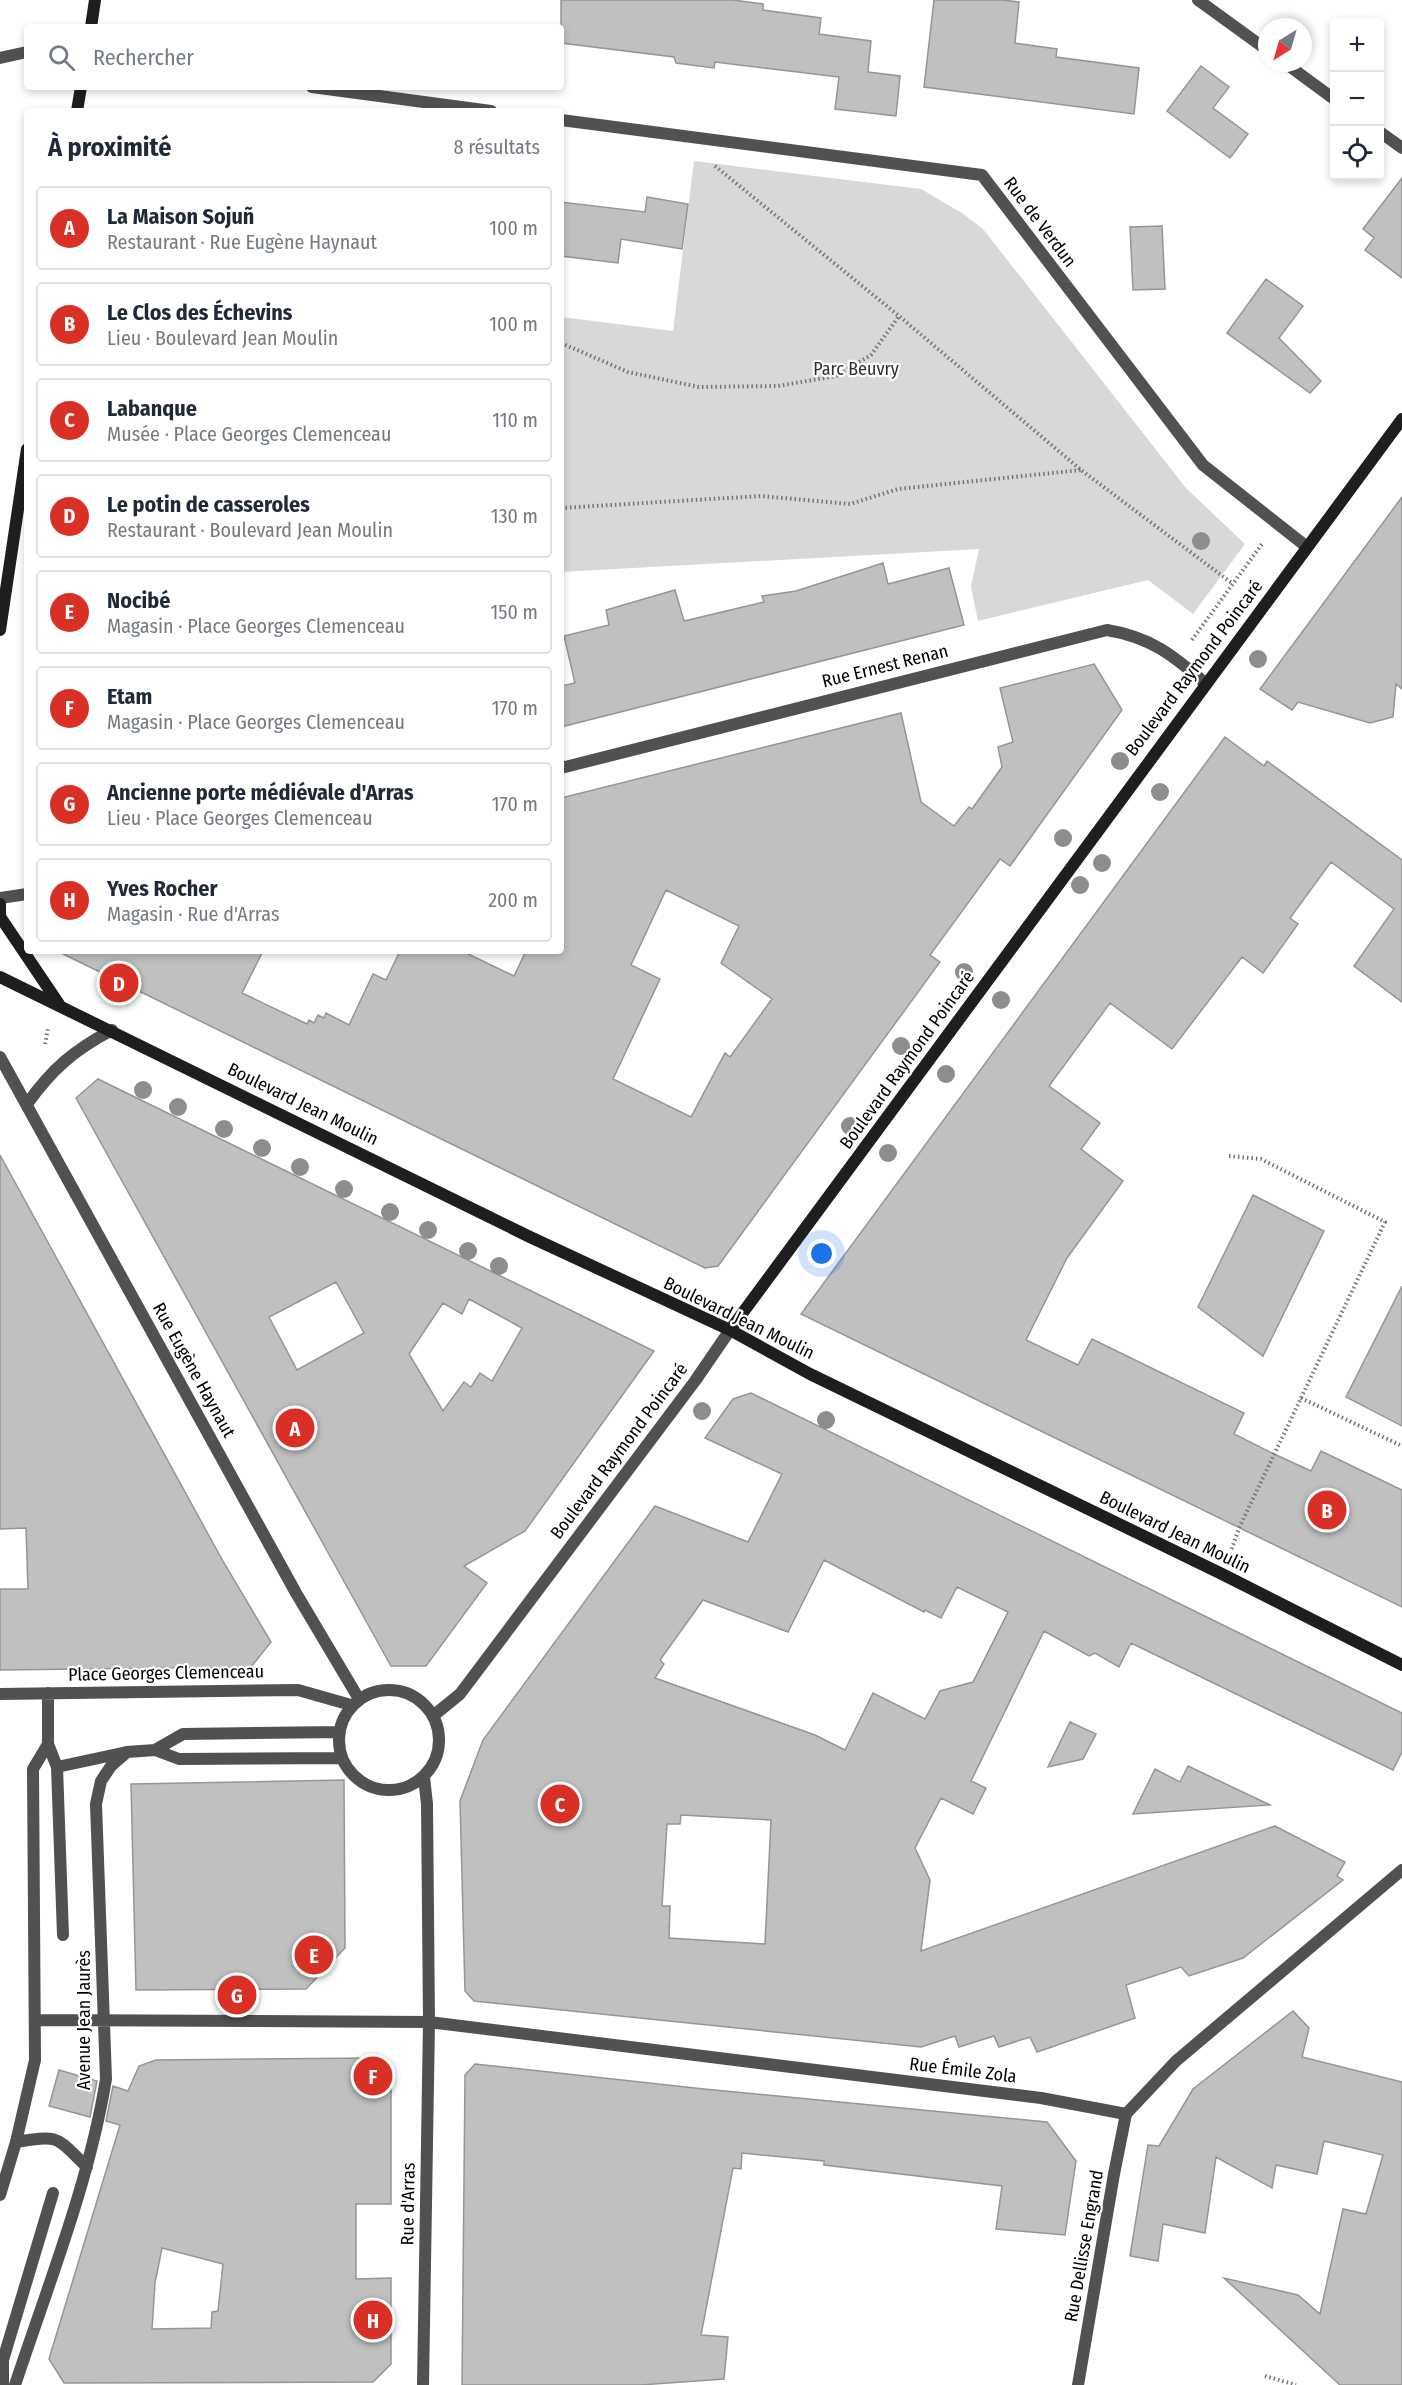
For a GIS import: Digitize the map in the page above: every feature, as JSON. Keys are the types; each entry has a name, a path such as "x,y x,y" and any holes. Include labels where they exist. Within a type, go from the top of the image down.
{"main road":[{"path":"91,24 95,0"},
{"path":"78,108 80,90"},
{"name":"Boulevard Raymond Poincaré","path":"730,1330 1205,683 1402,419"},
{"path":"0,630 24,469"},
{"path":"0,904 0,920 60,1005"},
{"name":"Boulevard Jean Moulin","path":"0,977 541,1242 730,1330 810,1374 1222,1574 1402,1665"}],"street":[{"path":"1198,0 1258,43"},
{"path":"0,58 24,53"},
{"path":"1298,72 1330,95"},
{"path":"334,90 469,108"},
{"name":"Rue de Verdun","path":"564,120 982,175 1203,465 1307,547"},
{"path":"1384,135 1402,148"},
{"name":"Rue Ernest Renan","path":"564,767 1107,630 1139,638 1178,660 1205,683"},
{"path":"0,898 24,894"},
{"path":"27,1104 55,1068 84,1045 112,1030"},
{"name":"Rue Eugène Haynaut","path":"0,1057 355,1702"},
{"name":"Boulevard Raymond Poincaré","path":"433,1716 460,1694 695,1381 730,1330"},
{"path":"386,1689 400,1691 419,1700 433,1716 438,1732 439,1749 434,1764 424,1777 408,1788 390,1791 372,1789 356,1780 341,1758 339,1732 344,1716 355,1702 372,1692 386,1689"},
{"name":"Place Georges Clemenceau","path":"48,1744 48,1693 298,1690 355,1702"},
{"path":"0,1694 48,1693"},
{"path":"57,1767 127,1752 155,1750 183,1734 339,1732"},
{"path":"48,1744 57,1767 63,1935"},
{"path":"0,2195 16,2142 35,2060 33,1769 48,1744"},
{"path":"155,1750 179,1760 341,1758"},
{"name":"Avenue Jean Jaurès","path":"15,2385 87,2167 99,2121 106,2079 96,1804 101,1781 111,1766 127,1752"},
{"path":"36,2020 429,2022 427,1804 424,1777"},
{"path":"1126,2114 1176,2061 1402,1870"},
{"name":"Rue Émile Zola","path":"429,2022 1041,2098 1126,2114"},
{"name":"Rue d'Arras","path":"423,2385 429,2022"},
{"name":"Rue Dellisse Engrand","path":"1078,2385 1126,2114"},
{"path":"16,2142 49,2137 58,2140 87,2167"},
{"path":"3,2385 3,2360 53,2193"}],"path":[{"path":"714,141 712,164 899,316 1081,470 1233,584"},
{"path":"564,344 628,372 699,387 778,386 836,376 871,355 899,316"},
{"path":"564,508 761,496 850,504 898,489 1081,470"},
{"path":"1178,660 1276,524"},
{"path":"1222,1574 1239,1528 1385,1222 1261,1159 1229,1156"},
{"path":"1301,1398 1402,1446"},
{"path":"1265,2376 1296,2385"}],"green space":[{"name":"Parc Beuvry","path":"694,161 921,189 962,213 983,229 1186,488 1245,544 1193,614 1148,580 978,621 971,586 979,549 564,572 564,317 673,331"}],"building":[{"path":"561,0 733,0 763,4 763,10 821,18 819,34 871,41 868,72 900,76 896,116 835,109 839,77 715,62 714,68 676,63 674,57 564,43 564,24 561,24"},
{"path":"934,0 1019,2 1015,43 1057,49 1056,57 1139,68 1134,114 924,87"},
{"path":"1201,66 1229,87 1213,108 1248,134 1230,158 1167,111"},
{"path":"1402,178 1402,278 1365,250 1374,238 1363,229"},
{"path":"647,197 688,204 682,249 621,239 618,263 564,256 564,202 645,212"},
{"path":"1162,226 1165,289 1133,290 1130,227"},
{"path":"1266,279 1303,306 1279,338 1321,381 1310,393 1227,333"},
{"path":"1402,497 1402,689 1396,684 1393,717 1370,723 1298,702 1292,710 1260,689"},
{"path":"883,563 888,584 949,568 964,625 564,726 564,685 575,683 564,636 609,625 606,610 675,590 684,621 764,602 762,596 796,591"},
{"path":"1094,664 1122,710 1010,866 1000,859 930,955 940,962 718,1266 705,1268 63,954 262,954 242,993 307,1024 309,1020 314,1023 318,1015 324,1018 326,1013 349,1025 373,974 386,980 399,954 468,954 514,976 525,954 564,954 564,797 901,713 921,802 954,826 969,807 972,809 1002,767 998,747 1013,742 1000,688","holes":["666,890 739,926 721,963 772,999 730,1057 725,1053 691,1117 613,1079 660,979 631,965"]},
{"path":"1225,737 1264,766 1267,761 1402,860 1402,1002 1354,966 1394,909 1331,862 1290,918 1298,924 1263,973 1242,957 1172,1049 1110,1003 1049,1086 1100,1123 1081,1149 1123,1181 1067,1258 1026,1340 1078,1365 1092,1339 1244,1413 1234,1434 1274,1454 1311,1471 1321,1451 1402,1490 1402,1607 801,1314"},
{"path":"98,1079 654,1351 525,1531 464,1566 487,1583 426,1666 391,1666 76,1098","holes":["336,1282 364,1333 297,1370 269,1317","469,1299 522,1328 492,1381 480,1373 471,1387 464,1382 443,1411 409,1354 443,1303 462,1314"]},
{"path":"0,1155 224,1563 271,1642 251,1667 0,1670 0,1589 28,1589 26,1528 0,1529"},
{"path":"1253,1195 1324,1231 1263,1356 1198,1307"},
{"path":"1402,1286 1402,1426 1346,1397"},
{"path":"751,1393 1402,1713 1402,1752 1393,1770 1131,1643 1119,1667 1095,1653 1089,1656 1044,1631 971,1781 986,1788 973,1814 941,1798 915,1848 930,1880 921,1951 1275,1826 1345,1862 1337,1876 1343,1880 1243,1958 1189,1976 1181,1967 1126,1985 1135,2018 1037,2052 1030,2037 999,2047 994,2036 959,2047 955,2036 921,2047 474,2001 465,1991 460,1801 483,1740 655,1506 748,1542 782,1474 705,1438 733,1399","holes":["824,1560 924,1612 925,1610 941,1618 957,1587 1008,1612 973,1682 940,1691 925,1719 873,1693 845,1750 815,1735 655,1678 664,1664 660,1660 703,1600 788,1632","681,1815 771,1820 765,1944 669,1938 670,1906 662,1906 667,1824 680,1824"]},
{"path":"1070,1722 1096,1734 1083,1759 1048,1767"},
{"path":"1188,1766 1270,1805 1133,1814 1155,1769 1180,1782"},
{"path":"344,1780 345,1948 306,1989 136,1990 131,1784"},
{"path":"1293,2011 1309,2028 1302,2057 1402,2082 1402,2385 1340,2385 1224,2278 1298,2295 1320,2314 1343,2209 1366,2214 1383,2155 1324,2141 1317,2174 1276,2165 1272,2188 1216,2157 1205,2233 1163,2224 1158,2261 1130,2256 1148,2145 1159,2146 1193,2089"},
{"path":"372,2058 386,2064 391,2082 391,2204 356,2204 356,2279 391,2278 391,2364 373,2382 64,2383 49,2359 120,2125 106,2121 113,2086 128,2091 139,2066 156,2060","holes":["162,2248 223,2264 218,2311 212,2312 211,2328 152,2329 155,2283"]},
{"path":"475,2064 1047,2122 1076,2161 1065,2235 996,2229 1002,2186 824,2165 824,2161 742,2153 741,2169 733,2168 701,2335 728,2337 724,2379 640,2385 462,2385 465,2075"},
{"path":"59,2070 97,2081 90,2117 49,2106"}],"place":[{"name":"Le potin de casseroles","path":"119,983"},
{"name":"La Maison Sojuñ","path":"295,1428"},
{"name":"Le Clos des Échevins","path":"1327,1510"},
{"name":"Labanque","path":"560,1804"},
{"name":"Nocibé","path":"314,1955"},
{"name":"Ancienne porte médiévale d'Arras","path":"237,1995"},
{"name":"Etam","path":"373,2076"},
{"name":"Yves Rocher","path":"373,2320"}]}
